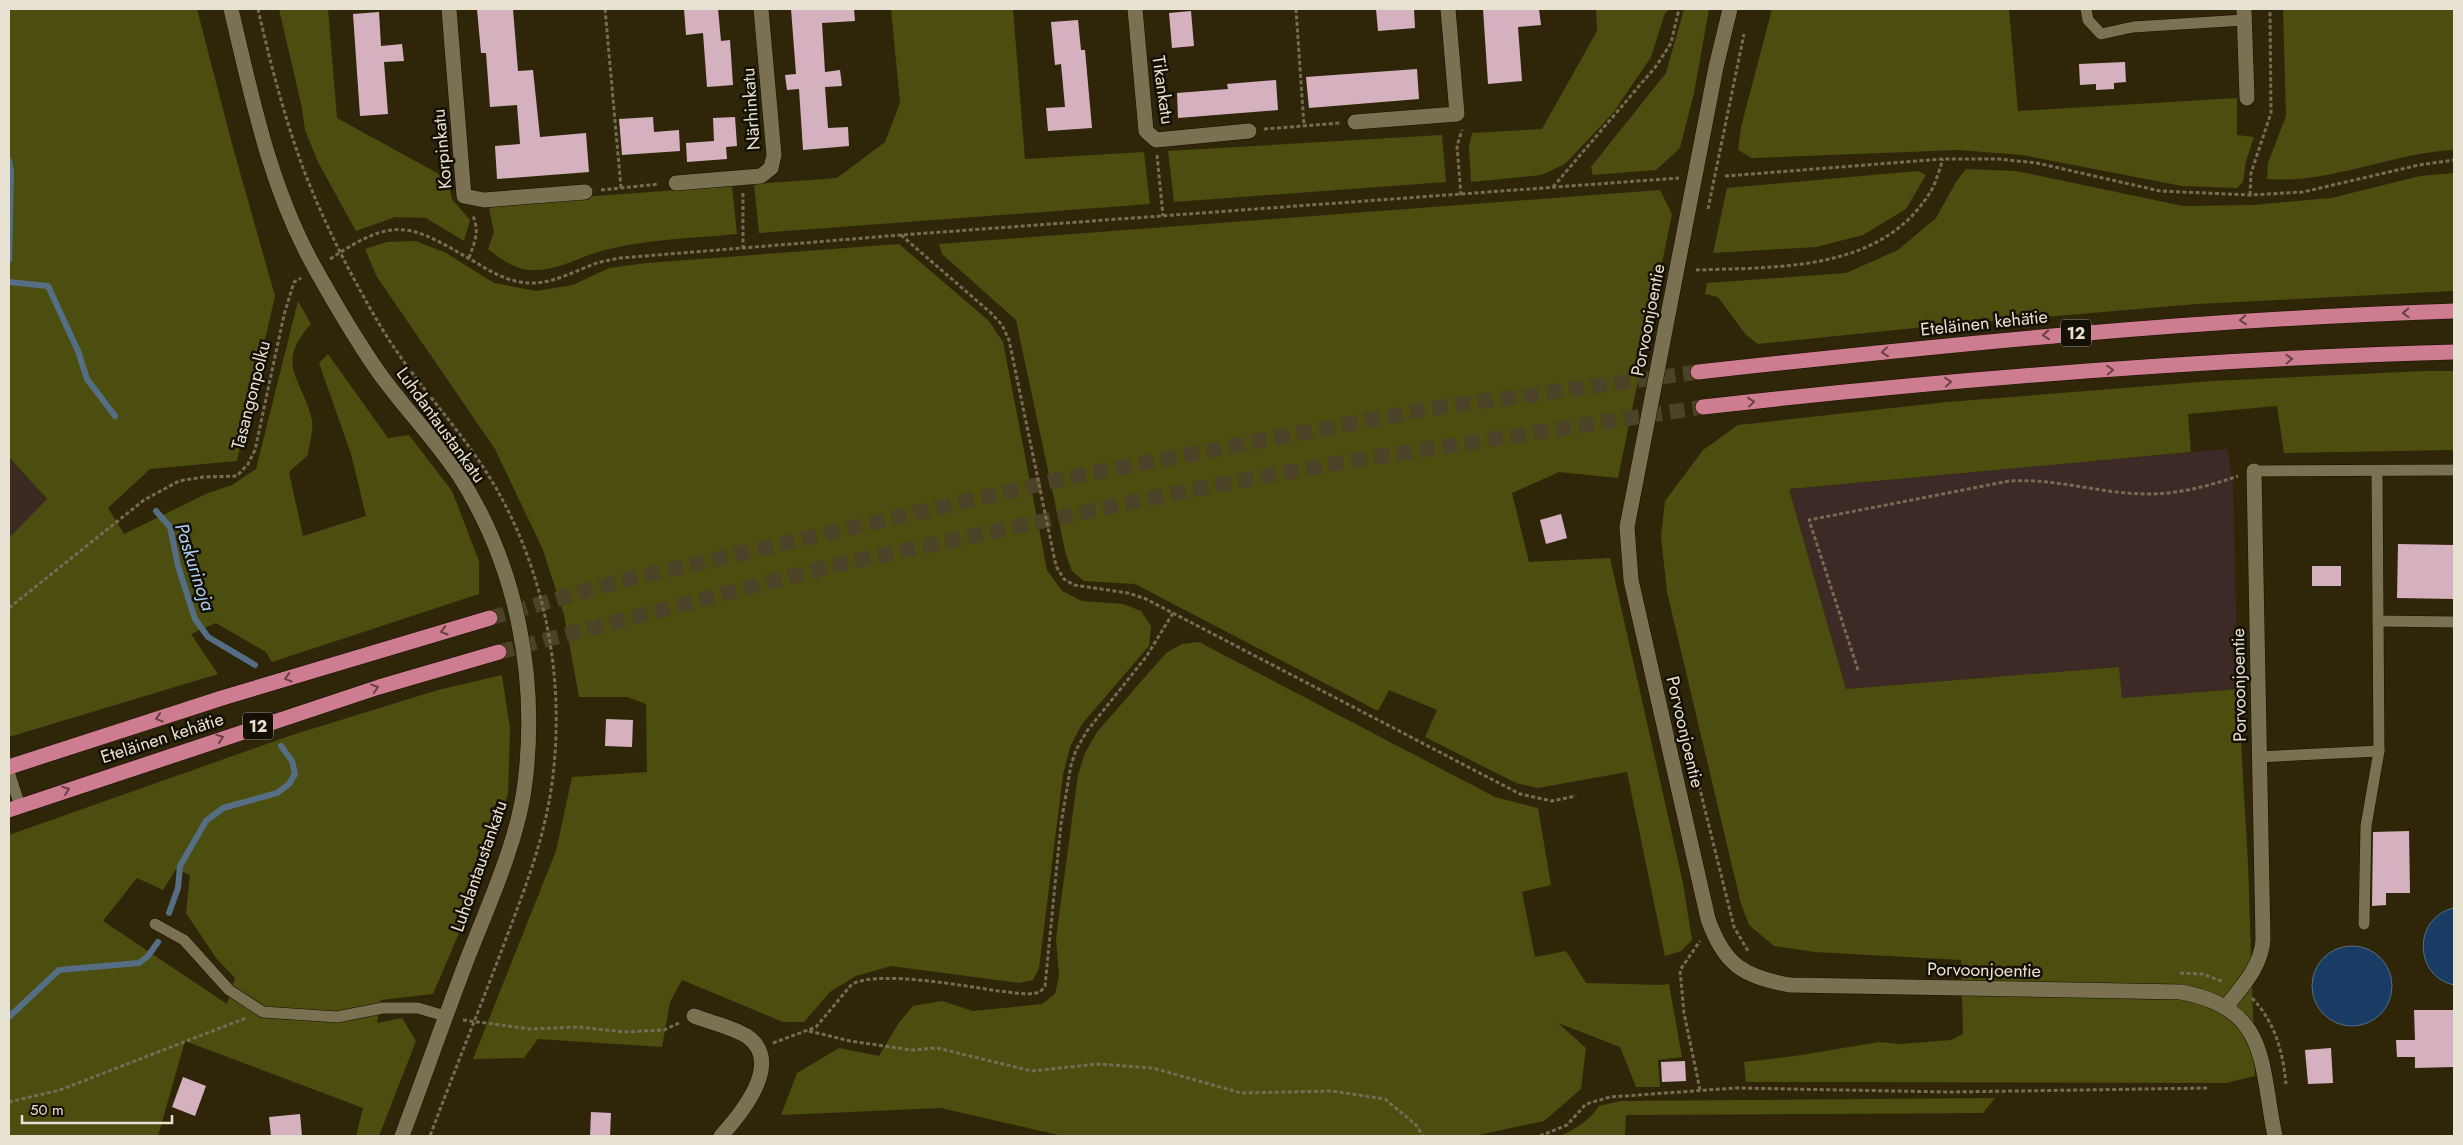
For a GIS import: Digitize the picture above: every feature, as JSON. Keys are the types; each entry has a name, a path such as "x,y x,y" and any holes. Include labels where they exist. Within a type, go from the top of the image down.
{"highway":[{"name":"Eteläinen kehätie","path":"1698,372 2024,337 2332,315 2454,311"},
{"name":"12","path":"1703,407 1871,388 2019,375 2221,362 2454,352"},
{"name":"Eteläinen kehätie","path":"9,767 222,698 490,618"},
{"name":"Eteläinen kehätie","path":"14,808 369,690 499,652"}],"street":[{"name":"Luhdantaustankatu","path":"230,9 266,153 291,221 315,269 377,370 459,476 488,526 506,576 520,630 528,685 529,712 529,738 524,786 513,833 402,1136"},
{"name":"Korpinkatu","path":"449,9 464,196 484,200 585,192"},
{"name":"Närhinkatu","path":"676,182 761,176 771,168 774,155 761,9"},
{"name":"Tikankatu","path":"1135,9 1146,131 1156,140 1249,131"},
{"path":"1355,122 1457,114 1448,9"},
{"name":"Porvoonjoentie","path":"1730,9 1714,77 1627,527 1631,580 1708,919 1714,936 1722,950 1736,967 1752,976 1790,985 2181,992 2204,996 2226,1007 2242,1020 2251,1032 2258,1048 2271,1101 2275,1136"},
{"path":"2244,14 2247,98"},
{"name":"Porvoonjoentie","path":"2226,1007 2255,968 2262,949 2254,471"},
{"path":"694,1016 748,1037 758,1048 762,1057 760,1079 740,1114 721,1136"}],"lane":[{"path":"2086,9 2088,20 2101,34 2133,27 2244,14"},
{"path":"2254,471 2454,470"},
{"path":"2364,924 2366,826 2379,751 2377,471"},
{"path":"2378,621 2454,622"},
{"path":"2258,757 2379,751"},
{"path":"9,772 14,808"},
{"path":"155,924 184,940 228,990 263,1012 337,1016 383,1008 418,1008 445,1016"}],"path":[{"path":"258,9 273,73 304,169"},
{"path":"605,9 621,188"},
{"path":"1296,9 1304,126"},
{"path":"1552,188 1657,65 1671,43 1679,9"},
{"path":"1708,213 1745,30"},
{"path":"1457,114 1461,122 1462,132 1457,146 1461,195"},
{"path":"1249,131 1355,122"},
{"path":"1156,140 1163,217"},
{"path":"1725,176 1944,159 1998,159 2037,163 2160,191 2250,195 2304,192 2419,165 2454,160"},
{"path":"1696,270 1768,268 1846,256 1868,248 1911,218 1930,193 1944,159"},
{"path":"743,177 743,249"},
{"name":"Tasangonpolku","path":"9,608 144,500 179,481 203,477 237,476 248,464 255,450 284,315 294,282 374,234 396,228 416,231 501,277 522,282 539,283 558,278 596,263 620,258 901,235 1680,178"},
{"path":"585,192 676,182"},
{"path":"464,196 477,225 476,238 468,258"},
{"path":"901,235 992,313 1002,325 1009,340 1056,566 1064,579 1074,585 1128,593 1146,599 1520,794 1552,801 1576,796"},
{"path":"1694,280 1698,261"},
{"path":"1858,670 1809,520 2009,481 2038,480 2114,491 2173,493 2254,471"},
{"path":"758,1048 816,1027 852,984 860,980 928,982 1021,994 1040,992 1045,986 1060,824 1071,764 1076,750 1087,731 1146,658 1173,613"},
{"path":"1683,720 1734,927 1749,952 1755,956"},
{"path":"1680,970 1684,1013 1700,1090"},
{"path":"2173,973 2202,974 2241,986 2270,1022 2284,1062"},
{"path":"9,1102 60,1090 263,1012"},
{"path":"445,1016 530,1029 578,1027 624,1032 664,1030 694,1016"},
{"path":"808,1031 850,1041 912,1050 937,1048 1032,1072 1098,1064 1153,1068 1240,1093 1332,1091 1385,1099 1416,1125 1423,1136"},
{"path":"430,1136 462,1056"},
{"path":"1540,1136 1567,1125 1586,1104 1610,1097 1700,1090 1735,1088 1950,1092 2208,1088"}],"shaded area":[{"path":"9,9 197,9 232,144 275,296 237,461 150,469 108,508 124,534 208,493 232,485 256,469 298,301 311,324 300,338 294,350 292,361 298,382 308,405 312,428 308,455 289,472 303,536 366,516 351,454 319,363 328,354 388,438 409,435 452,491 479,561 479,594 272,662 266,652 216,623 191,634 218,674 9,737 9,538 47,499 9,457"},
{"path":"279,9 328,9 337,118 448,179 452,199 470,220 464,241 426,218 395,217 356,231 318,162 305,130 302,108"},
{"path":"891,9 1013,9 1025,159 1144,152 1150,204 759,233 754,184 837,178 885,142 900,103"},
{"path":"1596,9 1670,9 1665,13 1651,57 1613,113 1565,164 1541,175 1471,182 1469,146 1472,133 1542,129 1597,31"},
{"path":"1684,9 1709,9 1694,93 1680,148 1656,170 1593,175 1591,167 1666,73"},
{"path":"1772,9 2009,9 2018,111 2237,98 2237,135 2254,137 2246,161 2243,182 2237,188 2182,186 2022,155 1959,150 1752,158 1738,150 1741,127"},
{"path":"2283,9 2454,9 2454,150 2407,156 2314,177 2267,179 2268,163 2286,116"},
{"path":"1442,135 1446,182 1174,202 1168,151"},
{"path":"1966,169 2016,171 2183,206 2253,205 2331,198 2420,176 2454,173 2454,291 2197,304 1925,327 1758,344 1746,335 1718,297 1705,294 1707,283 1846,273 1898,250 1936,218 1956,182"},
{"path":"1918,171 1926,175 1906,209 1863,235 1816,247 1713,253 1727,188"},
{"path":"732,186 737,234 671,239 621,246 542,270 526,270 514,266 488,249 494,232 488,204"},
{"path":"1660,190 1672,214 1618,478 1559,472 1512,493 1529,562 1610,558 1683,883 1692,940 1681,951 1665,956 1627,772 1538,788 1516,783 1425,737 1437,710 1389,690 1378,711 1135,584 1084,581 1072,571 1066,555 1016,320 942,254 939,244"},
{"path":"416,241 446,253 494,283 536,291 573,285 609,268 647,263 899,244 989,321 1003,342 1047,570 1062,591 1082,601 1123,604 1141,611 1151,626 1149,646 1082,724 1070,747 1063,775 1039,968 1033,980 1019,983 891,966 856,976 830,992 804,1022 783,1022 682,980 670,1002 662,1047 538,1039 524,1058 473,1059 556,851 572,777 647,772 646,704 627,697 579,697 564,615 543,550 495,449 377,277 365,249 387,242"},
{"path":"2454,371 2454,450 2284,453 2277,406 2188,414 2191,452 1789,489 1846,689 2119,667 2122,698 2238,689 2248,863 2255,1076 2226,1083 1746,1082 1744,1062 1795,1056 1879,1042 1901,1044 1951,1040 1963,1034 1961,960 1815,952 1774,946 1749,925 1741,904 1667,592 1661,537 1665,501 1703,450 1738,425 1947,402 2213,381"},
{"path":"2228,449 2233,486 2238,689 2122,698 2119,667 1846,689 1789,489"},
{"path":"9,457 47,500 9,538"},
{"path":"1199,642 1495,797 1538,808 1551,885 1522,892 1535,957 1566,951 1586,983 1669,984 1682,1057 1658,1060 1660,1087 1636,1087 1620,1047 1558,1023 1586,1048 1581,1089 1544,1121 1474,1136 1063,1136 941,1108 781,1115 797,1073 839,1048 879,1056 898,1024 913,1006 942,1001 973,1011 1042,1004 1055,994 1059,976 1056,938 1078,775 1085,753 1097,732 1166,653 1182,644"},
{"path":"502,675 510,729 508,793 486,870 433,994 381,1000 377,1023 402,1018 416,1041 379,1136 356,1136 363,1108 185,1041 158,1136 9,1136 9,835 292,735 438,690","holes":["176,869 190,875 186,913 217,959 235,978 227,1004 103,921 137,878 163,890"]},
{"path":"1995,1098 1983,1113 1626,1115 1625,1136 1560,1136 1582,1124 1599,1106 1621,1101"}],"water":[{"path":"2454,908 2454,985 2441,979 2431,970 2425,959 2423,946 2425,934 2431,923 2441,914"},
{"path":"2352,946 2367,949 2380,958 2389,971 2392,986 2389,1001 2380,1014 2367,1023 2352,1026 2337,1023 2324,1014 2315,1001 2312,986 2315,971 2324,958 2337,949"}],"building":[{"path":"477,9 513,9 518,71 533,70 540,137 586,133 589,172 497,179 495,146 520,144 517,105 490,107 486,53 481,53"},
{"path":"684,9 718,9 721,41 730,40 733,85 707,87 703,33 686,35"},
{"path":"791,9 854,9 855,21 822,23 825,72 840,70 842,86 825,87 828,128 848,127 849,146 803,150 799,89 787,90 785,75 796,74"},
{"path":"1376,9 1414,9 1415,28 1378,31"},
{"path":"1483,9 1539,9 1541,25 1518,27 1522,81 1488,84"},
{"path":"1191,11 1194,46 1172,48 1169,13"},
{"path":"379,12 381,46 402,44 404,61 384,62 388,114 360,116 353,14"},
{"path":"1078,20 1081,50 1085,50 1092,128 1048,131 1046,108 1065,107 1061,64 1055,65 1051,22"},
{"path":"2125,62 2126,82 2114,83 2114,89 2096,90 2096,84 2080,85 2079,64"},
{"path":"1417,69 1419,99 1309,108 1306,77"},
{"path":"1276,80 1278,110 1178,118 1177,93 1228,89 1227,84"},
{"path":"653,117 654,132 679,130 680,151 622,155 619,119"},
{"path":"735,117 737,146 726,147 727,159 687,162 686,143 714,141 713,118"},
{"path":"1561,514 1567,538 1546,544 1540,520"},
{"path":"2398,544 2454,545 2454,599 2397,598"},
{"path":"2312,566 2341,566 2341,586 2312,586"},
{"path":"606,719 633,720 632,747 605,746"},
{"path":"2409,831 2410,893 2386,893 2386,905 2372,906 2373,832"},
{"path":"2414,1010 2454,1010 2454,1067 2415,1068 2415,1057 2397,1057 2396,1040 2415,1040"},
{"path":"2331,1048 2333,1083 2308,1084 2305,1050"},
{"path":"1685,1061 1686,1081 1662,1082 1661,1062"},
{"path":"183,1077 206,1086 195,1116 172,1107"},
{"path":"591,1112 611,1113 610,1136 590,1136"},
{"path":"300,1114 302,1136 271,1136 269,1117"}],"waterway":[{"name":"Paskurinoja","path":"9,161 11,171 9,260"},
{"name":"Paskurinoja","path":"9,282 48,286 78,351 87,379 115,416"},
{"name":"Paskurinoja","path":"156,511 170,527 178,566 195,619 208,637 255,665"},
{"name":"Paskurinoja","path":"169,913 178,888 180,866 206,821 223,808 277,793 289,784 295,774 292,761 281,746"},
{"name":"Paskurinoja","path":"9,1017 59,970 139,963 148,956 158,942"}],"tunnel":[{"path":"490,618 617,582 1071,477 1427,409 1698,372"},
{"path":"499,652 835,565 1171,494 1343,462 1703,407"}]}
